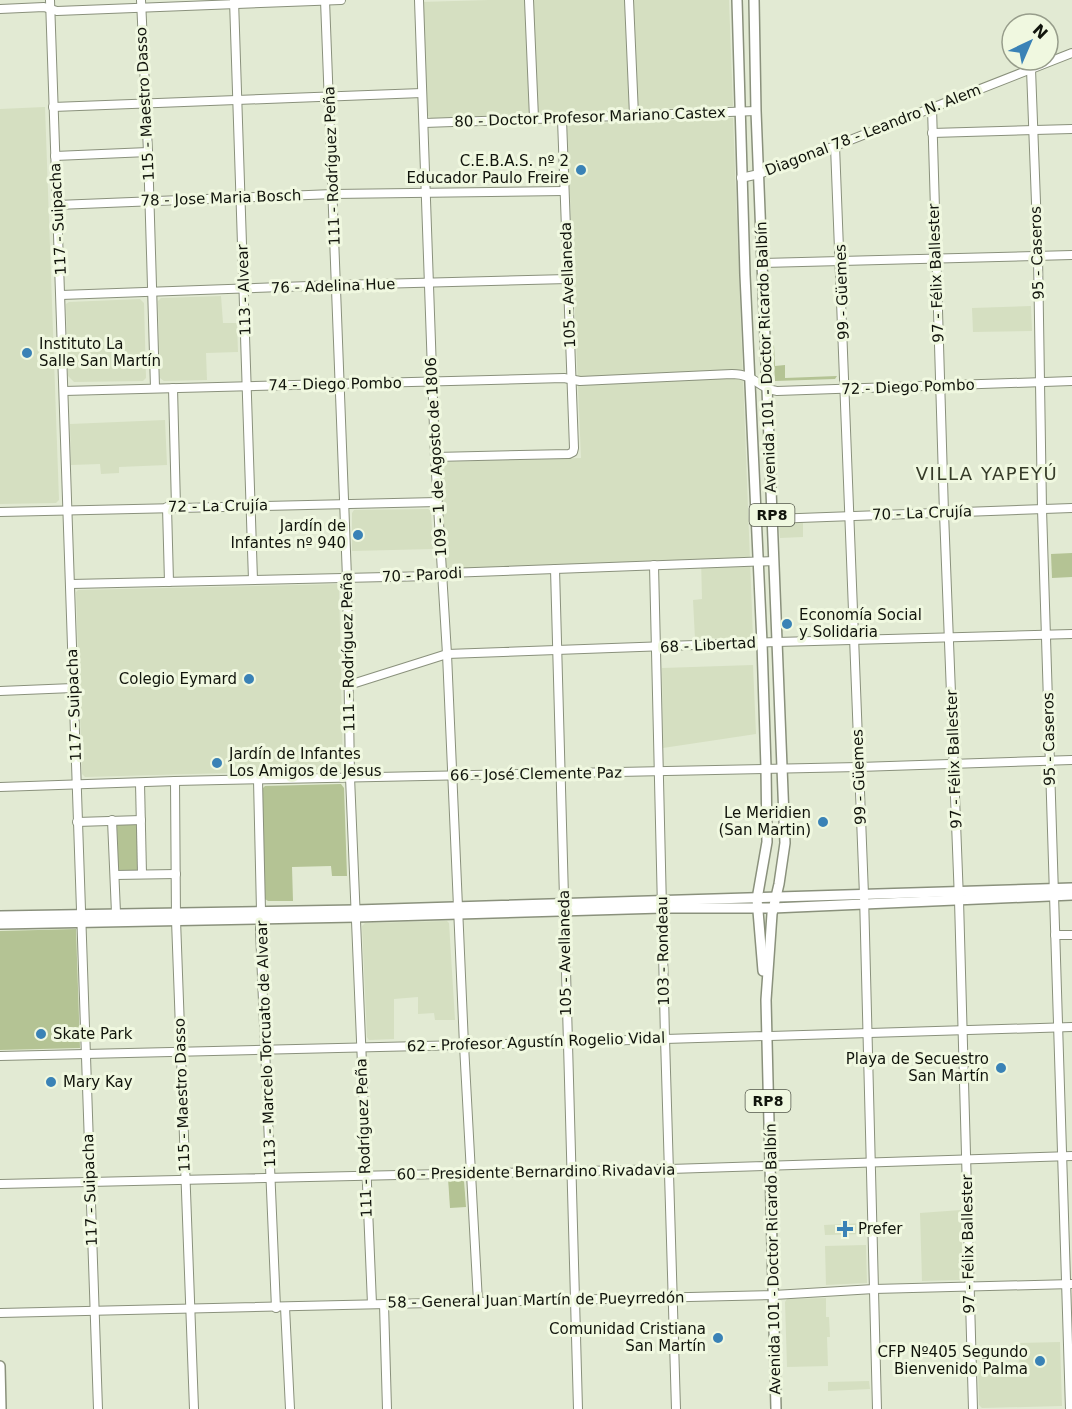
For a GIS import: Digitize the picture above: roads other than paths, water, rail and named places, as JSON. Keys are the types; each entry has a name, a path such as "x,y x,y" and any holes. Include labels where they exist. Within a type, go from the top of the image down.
{"main road":[{"name":"Avenida 101 - Doctor Ricardo Balbín","path":"737,0 741,178 766,768 767,842 758,903 766,1000 776,1409"},
{"name":"Avenida 101 - Doctor Ricardo Balbín","path":"754,0 756,111 784,848 773,908 766,1000"},
{"path":"0,916 81,918 356,914 758,903 776,897 864,899 959,896 1054,892 1072,888"},
{"path":"1054,892 1072,895"},
{"path":"758,903 773,908 864,899"},
{"path":"0,924 116,913 176,916"},
{"path":"0,1366 1,1409"}],"street":[{"name":"111 - Rodríguez Peña","path":"325,0 347,578 350,777 372,1304"},
{"path":"0,9 44,7 50,4 57,11 141,4 341,0"},
{"name":"109 - 1 de Agosto de 1806","path":"419,0 437,502 447,654 457,910 478,1302"},
{"path":"529,0 534,118"},
{"path":"629,0 634,115"},
{"name":"113 - Alvear","path":"234,2 253,580"},
{"name":"117 - Suipacha","path":"50,4 98,1409"},
{"name":"115 - Maestro Dasso","path":"141,4 155,387"},
{"name":"Diagonal 78 - Leandro N. Alem","path":"741,178 759,174 835,146 1023,72"},
{"name":"95 - Caseros","path":"1031,72 1038,256 1042,509 1061,1156 1069,1284 1070,1409"},
{"path":"53,107 422,93"},
{"name":"97 - Félix Ballester","path":"932,108 944,513 959,896 973,1409"},
{"name":"80 - Doctor Profesor Mariano Castex","path":"424,123 756,111"},
{"name":"105 - Avellaneda","path":"435,457 568,454 573,452 562,119"},
{"path":"932,133 1072,129"},
{"name":"99 - Güemes","path":"835,146 864,899 877,1409"},
{"path":"55,156 148,152"},
{"name":"78 - Jose Maria Bosch","path":"57,205 333,194 564,191"},
{"path":"763,263 1072,255"},
{"name":"76 - Adelina Hue","path":"61,295 568,279"},
{"name":"74 - Diego Pombo","path":"64,391 564,378 580,381 732,374 749,376"},
{"path":"749,376 767,389"},
{"name":"72 - Diego Pombo","path":"767,389 777,392 1072,381"},
{"path":"173,388 176,507"},
{"name":"72 - La Crujía","path":"0,512 437,502"},
{"path":"167,507 169,582"},
{"name":"70 - La Crujía","path":"772,519 1072,508"},
{"name":"70 - Parodi","path":"71,584 441,575 774,561"},
{"name":"103 - Rondeau","path":"654,565 676,1409"},
{"name":"105 - Avellaneda","path":"555,569 578,1409"},
{"name":"68 - Libertad","path":"349,685 447,654 1072,634"},
{"path":"0,691 73,688"},
{"name":"66 - José Clemente Paz","path":"0,787 175,781 953,765 1072,760"},
{"name":"113 - Marcelo Torcuato de Alvear","path":"258,780 260,930 270,1179 290,1409"},
{"name":"115 - Maestro Dasso","path":"175,781 176,916 194,1409"},
{"path":"140,783 142,874"},
{"path":"112,820 116,913"},
{"path":"77,822 141,820"},
{"path":"115,875 176,873"},
{"path":"1055,935 1072,934"},
{"name":"62 - Profesor Agustín Rogelio Vidal","path":"0,1056 1072,1027"},
{"name":"60 - Presidente Bernardino Rivadavia","path":"0,1184 670,1169 1072,1156"},
{"name":"58 - General Juan Martín de Pueyrredón","path":"0,1313 774,1295 873,1289 1069,1284"},
{"path":"384,1304 387,1409"}],"place":[{"name":"C.E.B.A.S. nº 2 Educador Paulo Freire","path":"581,170"},
{"name":"Instituto La Salle San Martín","path":"27,353"},
{"name":"Jardín de Infantes nº 940","path":"358,535"},
{"name":"Economía Social y Solidaria","path":"787,624"},
{"name":"Colegio Eymard","path":"249,679"},
{"name":"Jardín de Infantes Los Amigos de Jesus","path":"217,763"},
{"name":"Le Meridien (San Martin)","path":"823,822"},
{"name":"Skate Park","path":"41,1034"},
{"name":"Playa de Secuestro San Martín","path":"1001,1068"},
{"name":"Mary Kay","path":"51,1082"},
{"name":"Prefer","path":"845,1229"},
{"name":"Comunidad Cristiana San Martín","path":"718,1338"},
{"name":"CFP Nº405 Segundo Bienvenido Palma","path":"1040,1361"}],"district":[{"name":"VILLA YAPEYÚ","path":"987,474"}]}
